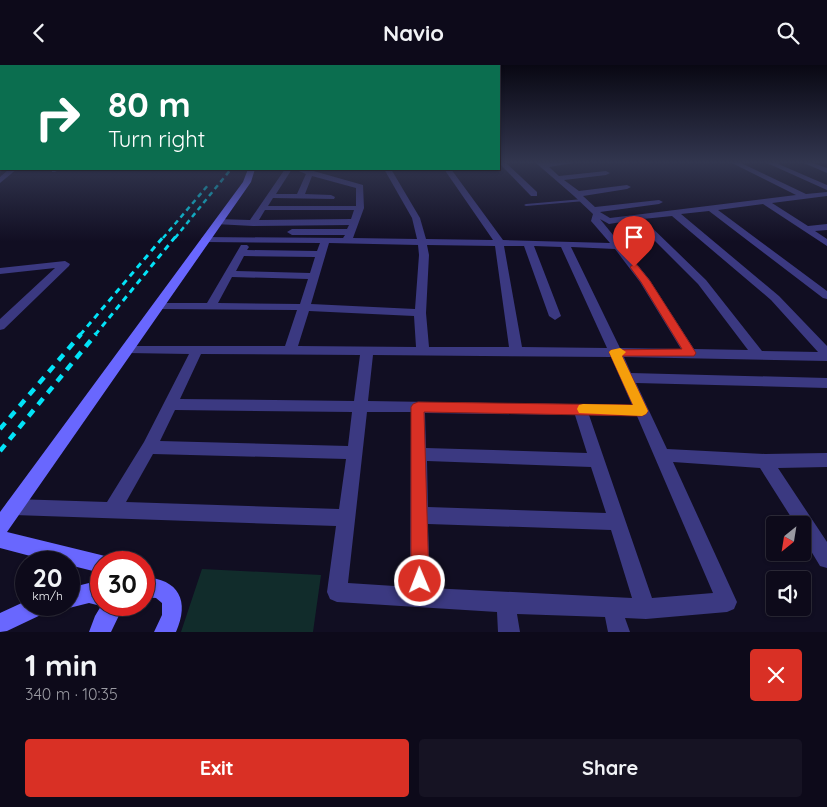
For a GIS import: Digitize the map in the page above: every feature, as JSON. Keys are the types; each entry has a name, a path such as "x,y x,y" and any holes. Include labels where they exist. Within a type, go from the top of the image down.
{"street":[{"path":"0,527 242,189"},
{"path":"253,223 274,189"},
{"path":"300,197 303,189"},
{"path":"326,208 334,189"},
{"path":"349,237 360,208 362,195 361,189"},
{"path":"400,189 416,218 424,255 420,313 423,352"},
{"path":"462,189 499,242 516,352"},
{"path":"528,189 534,195"},
{"path":"571,189 600,217 618,246 646,281 690,353"},
{"path":"580,197 615,189"},
{"path":"791,189 805,196"},
{"path":"600,217 637,217 827,194"},
{"path":"269,196 331,197"},
{"path":"600,217 659,201"},
{"path":"764,201 827,243"},
{"path":"262,208 360,208"},
{"path":"711,208 827,296"},
{"path":"674,213 774,298 823,356 827,368"},
{"path":"637,217 702,282 758,355"},
{"path":"218,222 253,223 291,227 349,237 422,242 499,242 618,246"},
{"path":"281,240 291,227 354,223"},
{"path":"805,229 827,227"},
{"path":"206,239 325,241 349,237"},
{"path":"211,306 248,240"},
{"path":"290,351 325,241"},
{"path":"528,243 555,316"},
{"path":"367,352 337,593 646,609 727,602 573,259 564,244"},
{"path":"241,253 321,254"},
{"path":"0,271 65,264 0,326"},
{"path":"229,274 314,276"},
{"path":"158,306 304,307 420,313"},
{"path":"127,349 367,352 615,352 823,356"},
{"path":"112,510 149,447 197,350"},
{"path":"627,378 827,383"},
{"path":"169,404 642,411"},
{"path":"418,407 420,598"},
{"path":"580,409 646,609"},
{"path":"149,447 355,453"},
{"path":"418,454 597,460"},
{"path":"661,455 765,461 827,460"},
{"path":"765,461 827,559"},
{"path":"14,507 346,518"},
{"path":"419,515 618,522"},
{"path":"0,539 90,561"},
{"path":"155,586 163,589 169,595 172,604 172,615 165,632"},
{"path":"506,603 509,632"},
{"path":"612,607 619,632"},
{"path":"0,624 17,616"},
{"path":"100,632 102,623 107,616"}],"lane":[{"path":"526,205 580,197"}],"green space":[{"path":"202,569 321,575 313,632 181,632"}],"railway":[{"path":"163,238 204,189"},
{"path":"175,238 214,189"},
{"path":"80,335 164,236"},
{"path":"95,335 176,236"},
{"path":"0,429 81,334"},
{"path":"0,451 96,334"}],"slow traffic":[{"path":"583,409 642,411 615,352 620,352"}],"route":[{"path":"420,581 418,407 642,411 615,352 690,353 646,281 634,267"}]}
